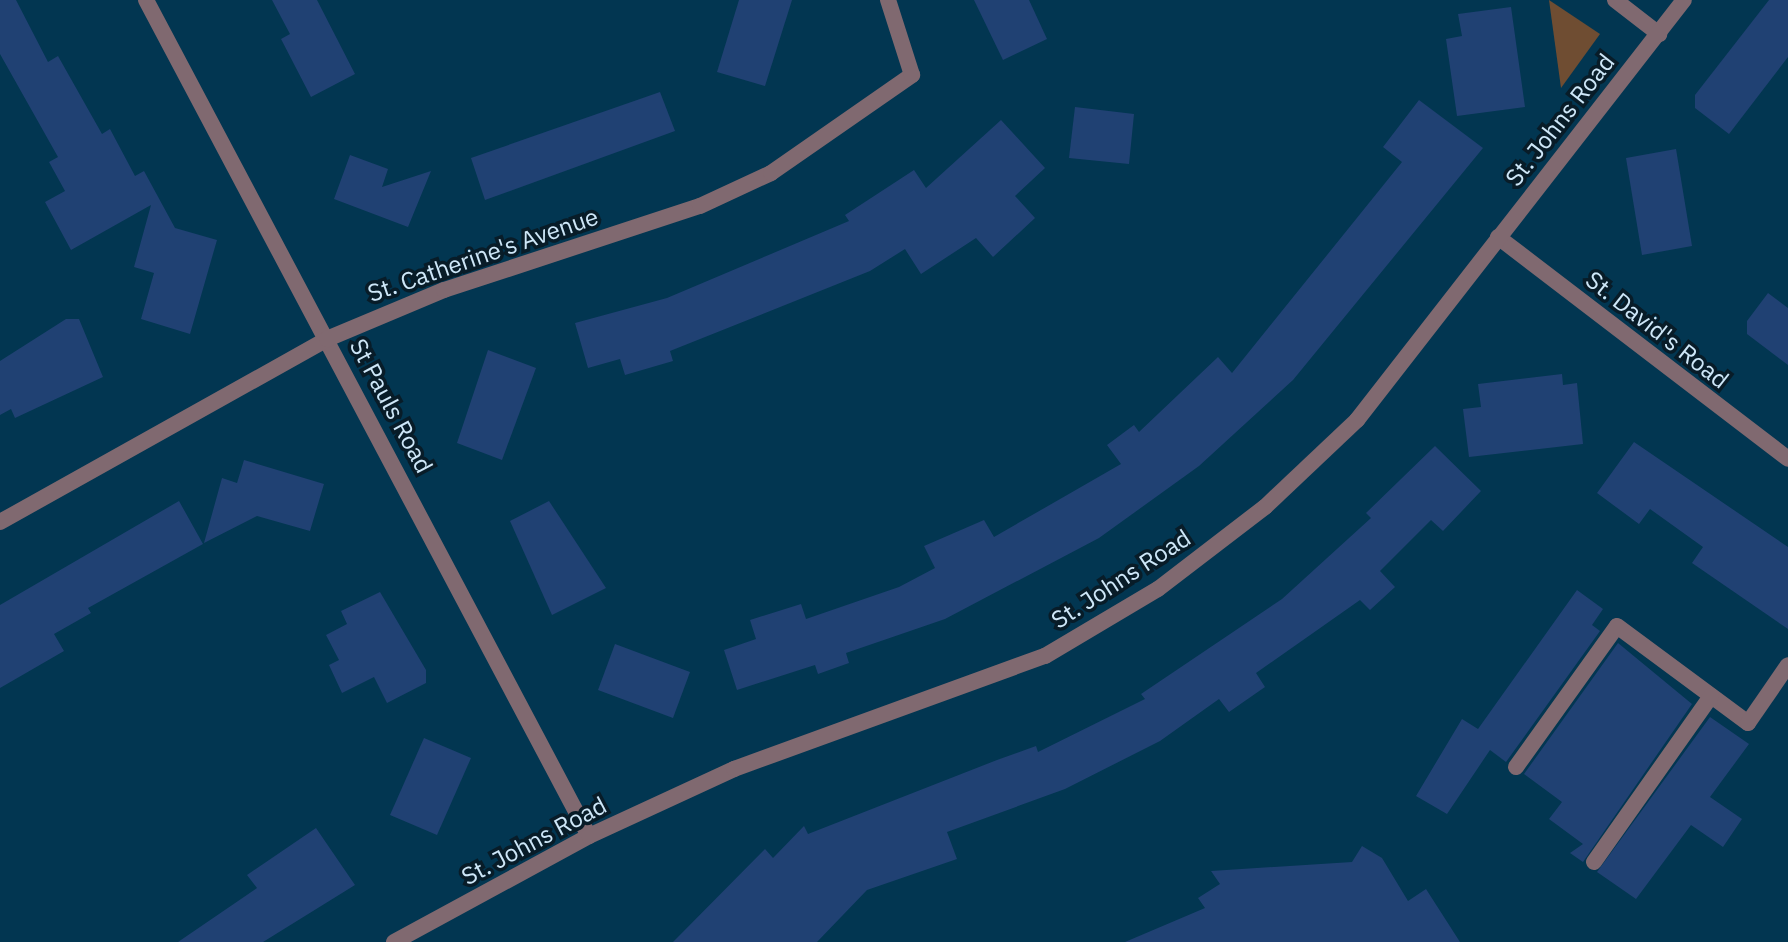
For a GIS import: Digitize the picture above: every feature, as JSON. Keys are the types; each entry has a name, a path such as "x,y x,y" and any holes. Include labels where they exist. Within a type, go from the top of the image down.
{"street":[{"name":"St Pauls Road","path":"146,0 589,836"},
{"name":"St. Catherine's Avenue","path":"0,522 327,339 444,290 700,206 818,145 912,75 888,0"},
{"path":"1615,0 1659,34"},
{"name":"St. Johns Road","path":"394,942 589,836 734,769 1045,656 1158,589 1265,507 1357,420 1684,0"},
{"name":"St. David's Road","path":"1498,237 1788,459"},
{"path":"1516,767 1617,626 1748,723 1788,665"},
{"path":"1594,862 1711,696"}],"shaded area":[{"path":"1549,0 1600,34 1561,88"}],"building":[{"path":"0,0 16,0 48,62 58,56 102,134 110,129 135,176 144,171 175,228 217,240 190,334 141,319 154,273 134,267 151,205 71,250 45,202 65,191 49,162 58,157 0,54"},
{"path":"272,0 317,0 355,74 311,97 281,39 290,34"},
{"path":"739,0 792,0 765,86 717,72"},
{"path":"974,0 1029,0 1047,39 1003,60"},
{"path":"1769,0 1788,0 1788,57 1729,134 1695,108 1695,95"},
{"path":"1511,7 1525,107 1457,116 1446,39 1462,36 1458,14"},
{"path":"660,92 675,131 485,200 471,158"},
{"path":"1419,100 1483,148 1293,380 1199,466 1099,538 945,619 846,653 849,663 818,674 815,665 737,690 724,650 756,639 750,620 801,604 806,619 899,587 935,568 924,546 984,520 994,537 1121,464 1107,445 1134,425 1139,432 1218,357 1232,373 1402,162 1383,147"},
{"path":"1075,107 1134,114 1129,164 1069,158"},
{"path":"1001,120 1045,168 1015,196 1035,218 993,257 976,238 921,274 905,249 870,271 670,351 673,361 625,375 620,359 588,368 575,323 667,298 849,221 845,215 914,170 926,188"},
{"path":"1676,149 1692,246 1642,255 1626,158"},
{"path":"350,155 388,169 382,187 431,171 408,227 334,199"},
{"path":"1768,293 1788,308 1788,365 1747,334 1747,321"},
{"path":"66,319 79,319 103,377 15,418 11,409 0,415 0,361"},
{"path":"488,350 536,368 502,460 457,443"},
{"path":"1562,374 1563,385 1577,383 1583,444 1469,457 1463,409 1481,407 1478,384"},
{"path":"1634,442 1788,547 1788,629 1692,563 1703,547 1650,509 1639,524 1597,493"},
{"path":"1435,446 1481,491 1443,531 1431,520 1380,571 1395,587 1370,610 1360,600 1256,673 1265,687 1229,712 1219,699 1160,741 1065,789 947,832 957,859 867,890 817,942 673,942 765,849 773,858 804,826 808,834 1036,746 1038,752 1145,699 1141,694 1282,599 1371,518 1366,513"},
{"path":"244,460 324,484 310,531 257,516 204,543 222,478 237,483"},
{"path":"179,501 203,544 88,608 91,613 54,634 64,651 0,688 0,605"},
{"path":"549,501 606,588 552,615 510,521"},
{"path":"1577,590 1603,609 1592,625 1600,631 1506,762 1490,750 1447,814 1416,796 1462,719 1478,729"},
{"path":"380,592 426,670 426,683 387,703 374,677 342,693 329,665 339,660 326,635 347,624 341,611"},
{"path":"1618,643 1692,704 1583,862 1570,853 1583,844 1549,819 1562,802 1524,774"},
{"path":"615,644 690,672 673,718 598,690"},
{"path":"1710,717 1749,744 1710,797 1742,819 1723,847 1691,825 1636,899 1597,872"},
{"path":"424,738 471,758 437,835 390,815"},
{"path":"316,828 355,885 263,942 178,942 257,888 247,875"},
{"path":"1362,846 1382,858 1408,901 1426,889 1460,942 1125,942 1205,908 1198,898 1220,884 1211,871 1352,862"}]}
